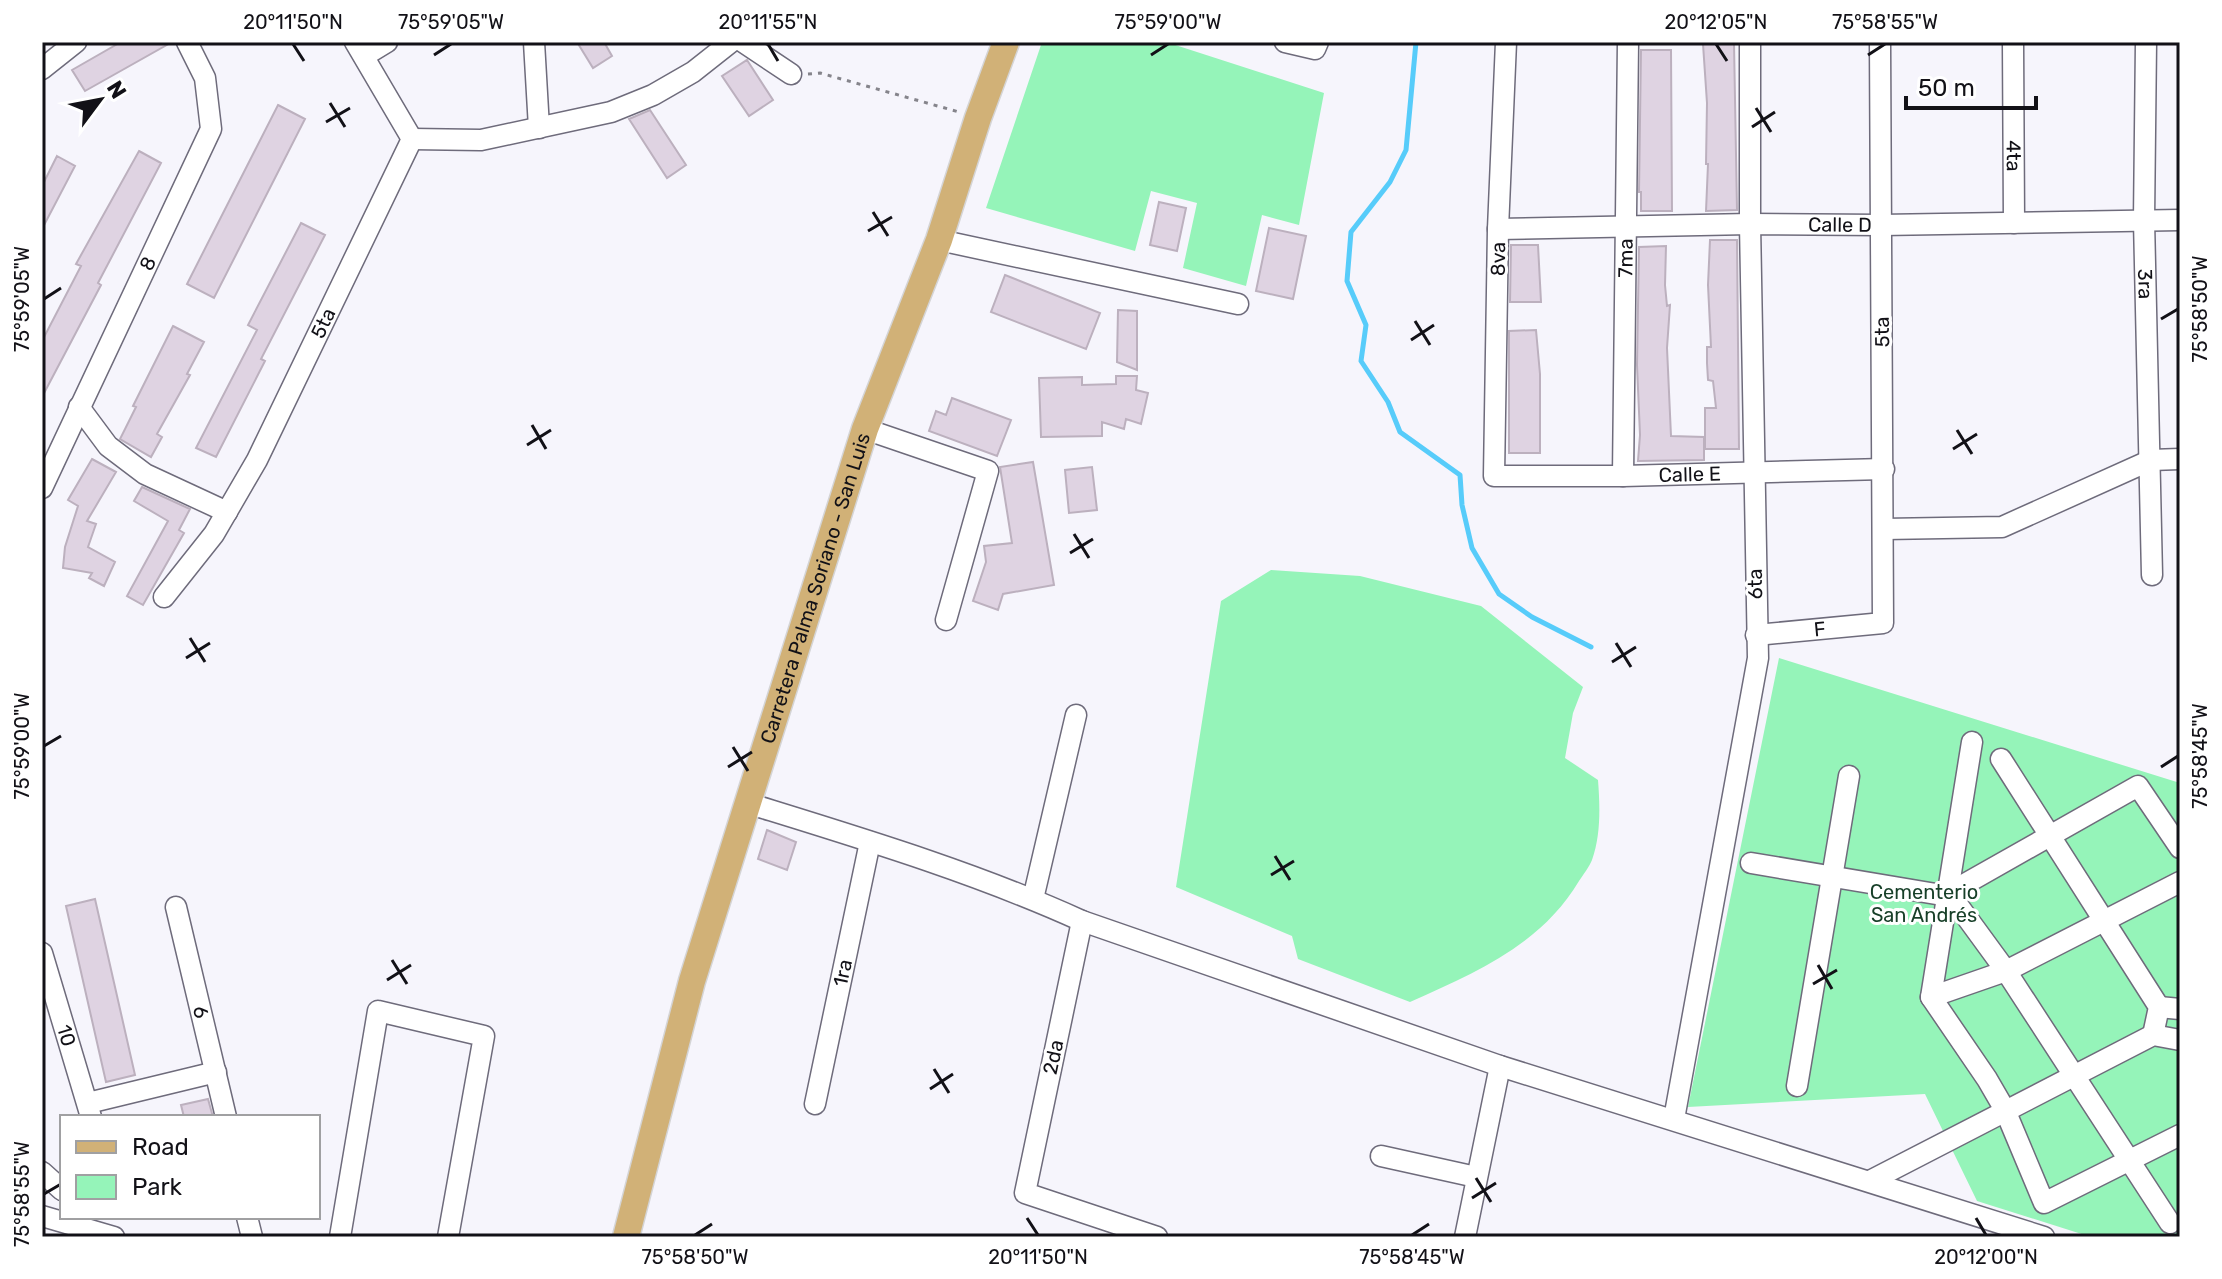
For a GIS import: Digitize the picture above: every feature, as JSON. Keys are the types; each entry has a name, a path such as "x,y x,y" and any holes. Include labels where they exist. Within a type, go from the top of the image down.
{"main road":[{"name":"Carretera Palma Soriano - San Luis","path":"626,1237 692,981 865,429 939,240 1006,42"}],"street":[{"path":"42,69 76,42"},
{"name":"8","path":"45,474 211,129 205,78 187,42"},
{"path":"387,42 360,49 412,139 481,140 611,112 653,95 693,72 731,42"},
{"path":"534,42 539,128"},
{"path":"743,42 791,74"},
{"path":"1285,42 1315,49 1318,42"},
{"name":"8va","path":"1494,476 1498,229 1506,42"},
{"name":"7ma","path":"1623,476 1628,42"},
{"name":"6ta","path":"1674,1119 1758,658 1753,471 1750,42"},
{"name":"5ta","path":"1880,42 1883,623"},
{"name":"4ta","path":"2013,42 2014,223"},
{"name":"3ra","path":"2146,42 2144,220 2152,575"},
{"name":"5ta","path":"164,597 214,534 257,460 412,139"},
{"name":"Calle D","path":"1498,229 2180,220"},
{"path":"939,240 1238,304"},
{"path":"79,407 108,446 145,474 227,512"},
{"path":"865,429 988,471 946,620"},
{"path":"1884,529 2002,527 2151,460 2180,459"},
{"name":"Calle E","path":"1494,476 1884,469"},
{"name":"F","path":"1756,635 1883,623"},
{"path":"1033,899 1076,715"},
{"path":"1972,742 1931,997 2005,1110 2044,1203 2180,1135"},
{"path":"2001,759 2159,1007 2153,1035"},
{"path":"1797,1086 1849,776"},
{"path":"2170,1223 2006,971 1949,893 2138,786 2180,848"},
{"path":"747,803 870,842 1033,899 1082,921 1500,1066 2044,1237"},
{"name":"1ra","path":"815,1104 870,842"},
{"path":"1751,863 1948,896"},
{"path":"1931,997 2006,971 2180,882"},
{"name":"6","path":"176,907 226,1115"},
{"name":"2da","path":"1082,921 1025,1193 1157,1237"},
{"name":"10","path":"42,953 46,981 90,1110"},
{"path":"2159,1007 2180,1009"},
{"path":"340,1237 378,1011 484,1036 448,1237"},
{"path":"1870,1181 2153,1035 2180,1040"},
{"path":"1465,1237 1500,1066"},
{"path":"90,1110 216,1072"},
{"path":"1381,1156 1476,1177"},
{"path":"42,1172 60,1188"},
{"path":"42,1216 114,1237"},
{"path":"98,1219 122,1237"}],"path":[{"path":"791,74 820,73 978,118"}],"green space":[{"path":"1042,42 1166,42 1324,93 1299,225 1262,215 1246,286 1183,268 1197,203 1151,191 1135,251 986,208"},
{"path":"1271,570 1360,576 1481,606 1583,687 1573,713 1565,758 1598,780 1598,831 1592,860 1563,903 1526,940 1482,968 1410,1002 1298,959 1292,936 1176,887 1221,601"},
{"name":"Cementerio San Andrés","path":"1779,658 2180,783 2180,1237 2091,1237 1977,1201 1925,1094 1688,1107"}],"building":[{"path":"121,42 172,42 85,91 72,70"},
{"path":"577,42 604,42 612,56 593,68"},
{"path":"1734,43 1737,210 1706,211 1707,103 1703,44"},
{"path":"1641,50 1671,50 1672,211 1641,211"},
{"path":"747,60 773,100 749,116 722,76"},
{"path":"278,105 305,119 214,298 187,284"},
{"path":"650,110 686,165 667,178 629,119"},
{"path":"139,151 161,163 42,397 42,341 81,266 76,264"},
{"path":"57,156 75,166 42,229 42,186"},
{"path":"1159,202 1186,208 1177,251 1150,245"},
{"path":"301,223 325,235 261,359 265,361 216,457 196,448 257,330 248,325"},
{"path":"1269,228 1306,236 1293,299 1256,291"},
{"path":"1710,240 1737,240 1739,449 1705,449 1705,408 1716,408 1707,363 1707,347 1711,347 1708,285"},
{"path":"1511,245 1538,245 1541,302 1510,302"},
{"path":"1666,246 1665,285 1667,306 1670,305 1667,348 1671,436 1704,437 1704,460 1638,461 1639,247"},
{"path":"1005,275 1100,313 1086,349 991,312"},
{"path":"1118,310 1137,311 1137,370 1117,362"},
{"path":"173,326 204,342 187,374 190,375 157,434 162,437 151,457 120,439"},
{"path":"1536,330 1540,374 1540,453 1509,453 1509,331"},
{"path":"1116,376 1137,376 1136,390 1148,393 1141,424 1126,419 1124,429 1102,422 1102,436 1041,437 1039,378 1082,377 1082,385 1116,384"},
{"path":"952,398 1011,420 997,456 929,431 936,411 946,415"},
{"path":"92,459 116,472 87,521 96,524 88,547 115,562 104,586 89,578 92,573 63,568 65,547 78,506 68,500"},
{"path":"1033,462 1054,585 1003,594 998,610 973,601 986,562 984,546 1012,543 1000,467"},
{"path":"1092,467 1097,510 1069,513 1065,470"},
{"path":"142,487 190,509 179,530 184,533 143,605 127,596 168,521 134,501"},
{"path":"767,830 796,842 787,870 758,859"},
{"path":"95,899 135,1075 106,1082 66,906"},
{"path":"208,1099 212,1115 184,1115 181,1105"}],"waterway":[{"path":"1416,42 1406,150 1390,182 1351,232 1347,281 1366,325 1361,361 1388,402 1400,432 1460,475 1462,505 1472,548 1499,594 1532,617 1591,647"}]}
